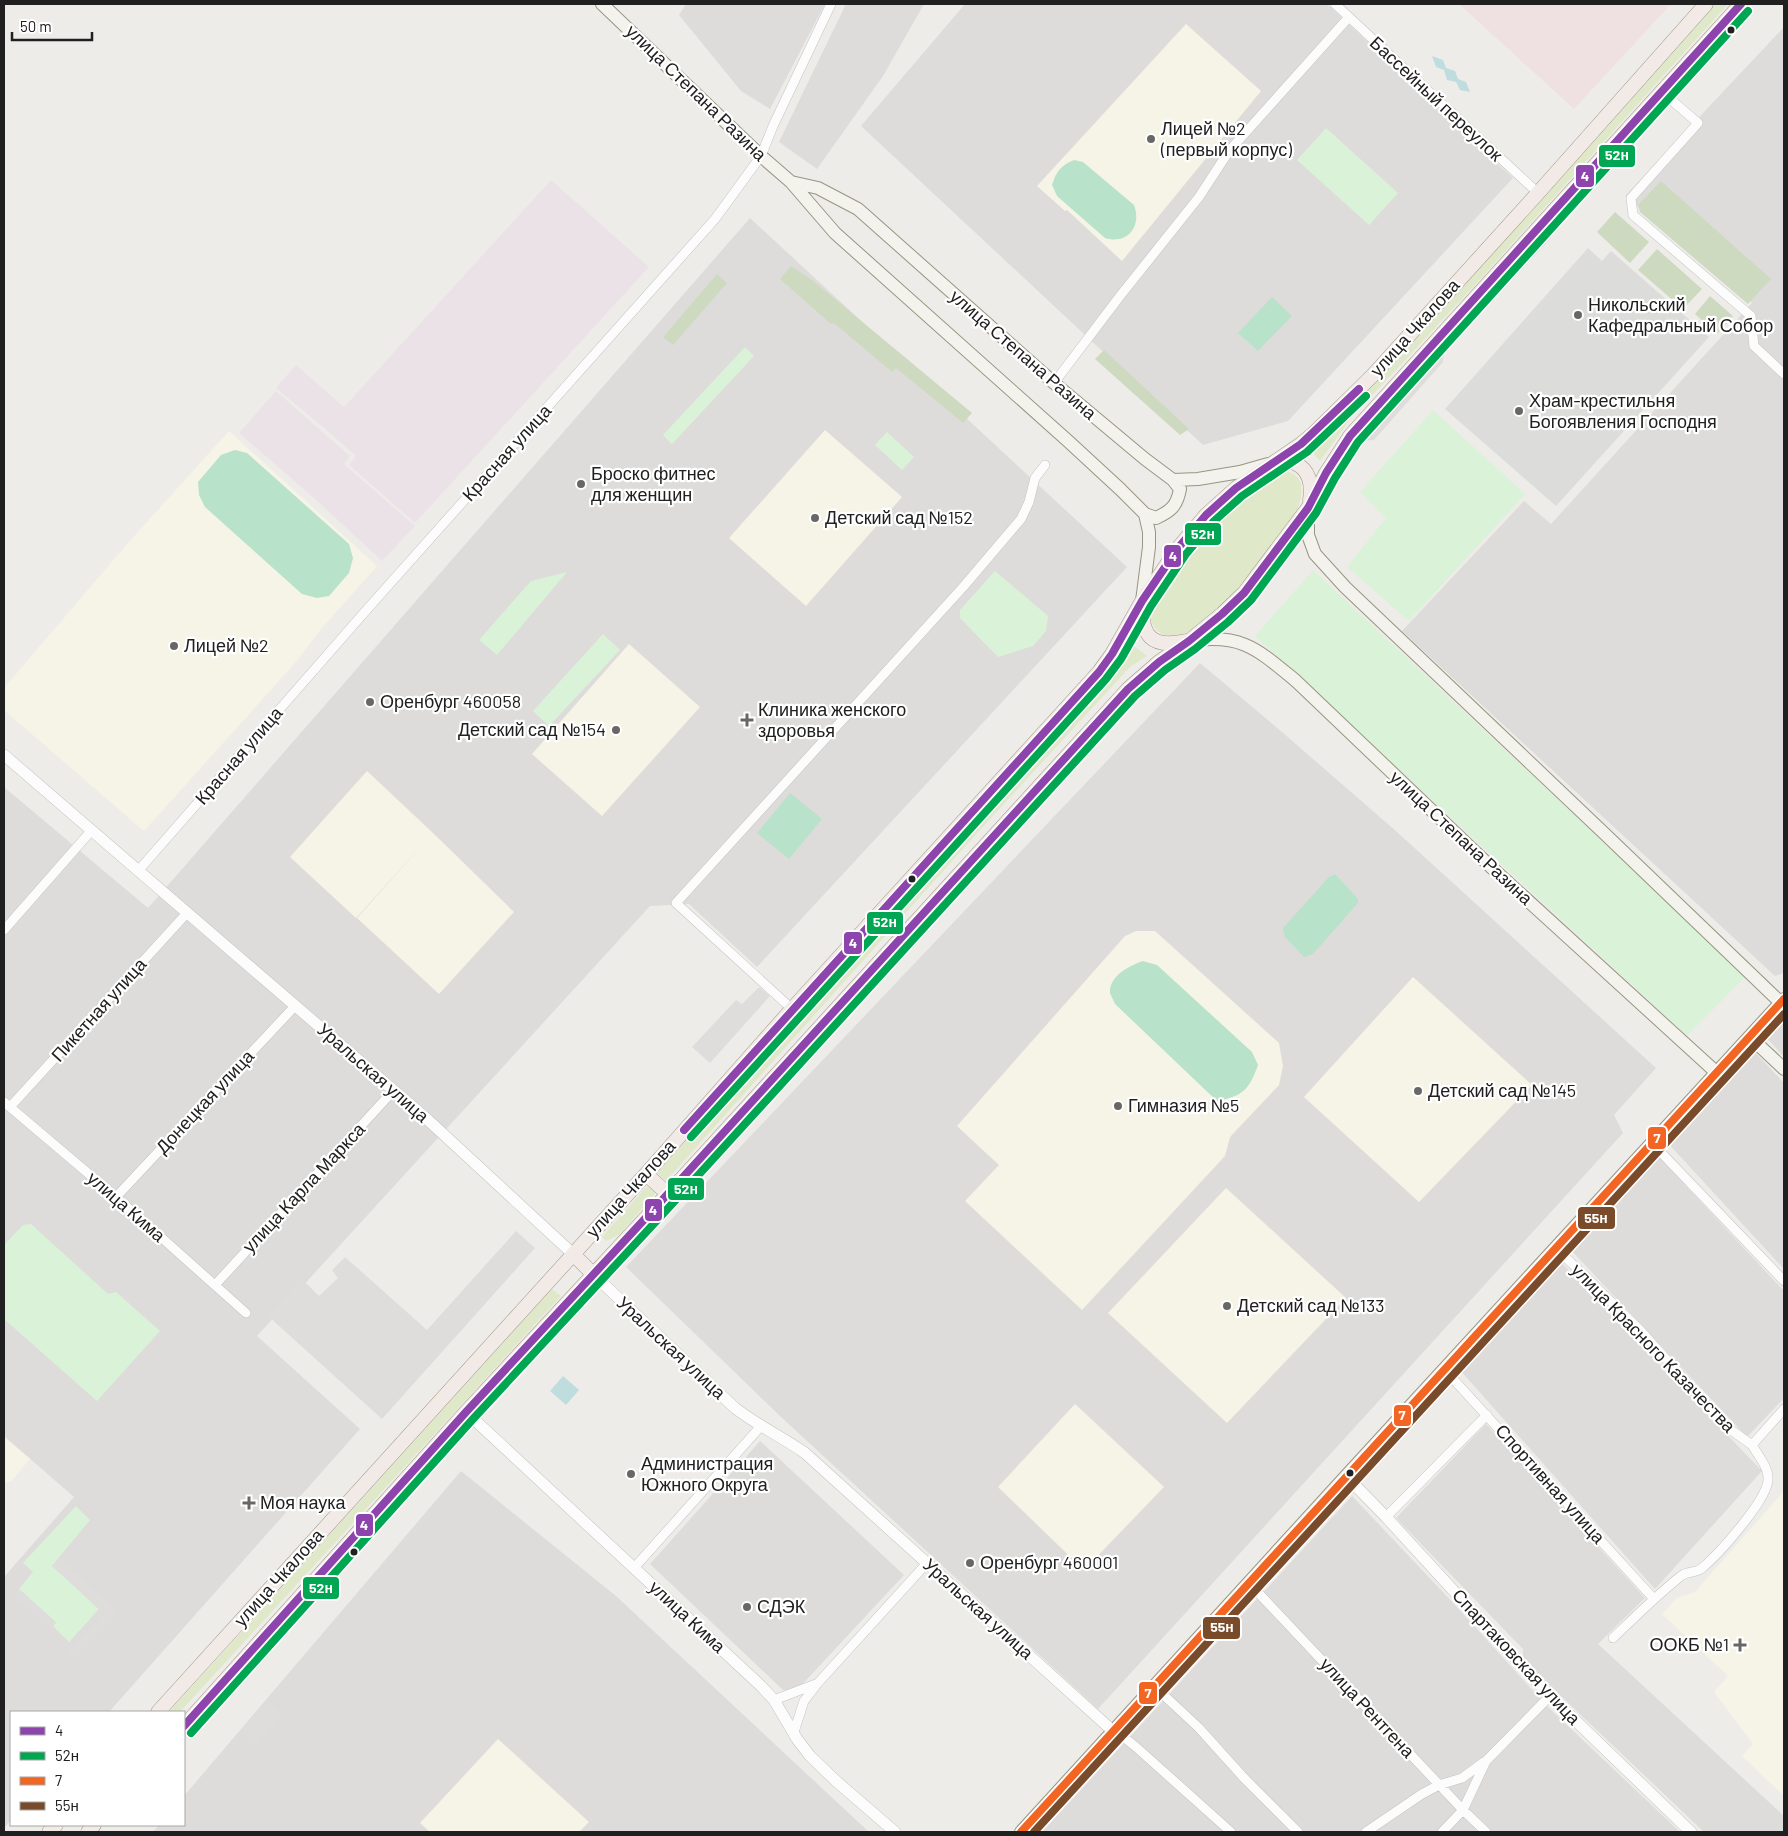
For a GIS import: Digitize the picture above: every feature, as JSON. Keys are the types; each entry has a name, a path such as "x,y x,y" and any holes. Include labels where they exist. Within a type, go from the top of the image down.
{"main road":[{"name":"улица Степана Разина","path":"602,4 761,156 791,182 835,233 1068,441 1145,514"},
{"name":"улица Чкалова","path":"159,1711 646,1174 792,1009 1100,672 1142,601 1178,548 1206,514 1236,488 1300,444 1330,418 1380,367 1706,4"},
{"name":"улица Чкалова","path":"185,1725 466,1412 668,1194 1128,689 1159,662 1222,614 1244,593 1308,508 1323,478 1350,436 1741,4"},
{"name":"улица Степана Разина","path":"791,182 818,188 858,209 1054,383 1172,480"},
{"path":"1021,1832 1782,1001 1345,587 1316,554 1308,535 1308,508 1311,490 1310,480 1306,472 1293,462 1284,460 1216,476 1172,480"},
{"path":"1145,514 1156,518 1170,512 1178,498 1180,489 1172,480"},
{"path":"1145,514 1149,532 1149,547 1142,601 1141,619 1144,628 1152,639 1163,644 1189,641"},
{"name":"улица Степана Разина","path":"1189,641 1209,638 1236,641 1268,658 1296,682 1491,867 1717,1074"},
{"path":"1750,1037 1784,1068"},
{"path":"646,1174 668,1194"},
{"name":"Уральская улица","path":"573,1254 594,1274"}],"street":[{"name":"Красная улица","path":"138,871 370,606 715,219 761,156 773,126 831,4"},
{"name":"Бассейный переулок","path":"1335,4 1538,193"},
{"path":"1054,383 1199,197 1229,151 1349,18"},
{"path":"1661,91 1698,123 1631,198 1633,215 1751,316 1754,346 1784,374"},
{"path":"792,1009 676,903 1021,519 1029,502 1035,478 1045,465"},
{"name":"Уральская улица","path":"4,755 394,1091 573,1254"},
{"path":"4,930 91,831"},
{"name":"Пикетная улица","path":"7,1104 187,913"},
{"name":"Донецкая улица","path":"116,1197 295,1006"},
{"name":"улица Карла Маркса","path":"215,1285 394,1091"},
{"name":"улица Кима","path":"7,1104 116,1197 246,1313"},
{"path":"1652,1143 1784,1281"},
{"name":"улица Красного Казачества","path":"1556,1248 1640,1330 1727,1427 1752,1446"},
{"name":"Уральская улица","path":"594,1274 735,1408 761,1426 783,1437 805,1453 1114,1732 1126,1738 1231,1832"},
{"name":"Спортивная улица","path":"1444,1369 1654,1599"},
{"path":"1613,1638 1654,1599 1684,1574 1701,1570 1740,1528 1764,1494 1769,1479 1764,1463 1752,1446 1784,1409"},
{"name":"улица Кима","path":"466,1412 774,1700 810,1756 895,1832"},
{"path":"1386,1517 1488,1415"},
{"path":"634,1568 761,1426"},
{"name":"Спартаковская улица","path":"1346,1476 1550,1696 1691,1832"},
{"path":"794,1732 804,1701 817,1684 927,1563"},
{"name":"улица Рентгена","path":"1249,1583 1439,1785 1486,1832"},
{"path":"774,1700 817,1684"},
{"path":"1155,1687 1199,1728 1244,1778 1298,1832"},
{"path":"1366,1832 1422,1794 1439,1785 1462,1778 1486,1761 1550,1696"},
{"path":"1442,1832 1463,1810 1486,1761"}],"shaded area":[{"path":"686,4 825,4 770,109 741,91 679,15"},
{"path":"846,4 924,4 883,76 817,169 779,142"},
{"path":"965,4 1327,4 1513,178 1288,421 1203,445 861,126"},
{"path":"1459,4 1671,4 1574,109"},
{"name":"Лицей №2 (первый корпус)","path":"1186,24 1261,91 1122,261 1067,210 1065,211 1037,186"},
{"path":"1784,27 1784,973 1775,976 1402,631 1524,501 1551,524 1752,303 1625,196"},
{"path":"551,180 649,267 415,523 349,465 356,456 276,388 296,365 344,407"},
{"path":"750,218 1127,567 757,967 689,904 650,906 257,1336 360,1429 110,1711 10,1711 10,1821 4,1828 4,1577 74,1497 4,1436 4,787 148,908"},
{"path":"1550,227 1551,238 1460,337 1449,339"},
{"path":"1588,248 1602,261 1611,251 1709,337 1556,506 1445,409"},
{"path":"1444,348 1443,362 1374,440 1359,441"},
{"path":"276,391 350,456 344,464 415,526 382,561 314,498 239,433"},
{"name":"Детский сад №152","path":"825,430 902,497 806,606 729,538"},
{"name":"Лицей №2","path":"229,431 377,566 321,629 295,663 144,831 4,710 4,688 128,543"},
{"name":"Детский сад №154","path":"629,644 700,707 602,816 532,754"},
{"path":"1200,663 1397,832 1656,1068 1614,1115 1623,1133 1098,1709 781,1417 626,1267"},
{"path":"367,771 514,912 439,994 357,918 426,841 356,918 290,857"},
{"name":"Гимназия №5","path":"1136,931 1155,931 1279,1043 1283,1066 1279,1085 1230,1137 1225,1156 1082,1310 965,1201 999,1165 957,1126 1125,936"},
{"name":"Детский сад №145","path":"1413,977 1532,1085 1419,1202 1304,1097"},
{"path":"759,987 770,996 710,1063 692,1047 736,1000 742,1004"},
{"path":"1784,1013 1784,1057 1764,1035"},
{"path":"1751,1048 1784,1083 1784,1269 1666,1141"},
{"path":"1654,1152 1784,1291 1784,1398 1747,1437 1568,1247"},
{"name":"Детский сад №133","path":"1226,1188 1346,1298 1227,1423 1108,1313"},
{"path":"516,1231 535,1248 382,1419 268,1316 302,1279 319,1296 338,1278 332,1270 345,1257 427,1330"},
{"path":"1557,1258 1762,1471 1655,1589 1459,1369"},
{"path":"1075,1404 1164,1487 1084,1570 998,1487"},
{"path":"1486,1424 1645,1598 1598,1644 1784,1816 1784,1832 1704,1832 1523,1660 1523,1649 1396,1518"},
{"path":"4,1437 30,1459 11,1481 4,1484"},
{"path":"760,1441 904,1575 797,1690 783,1690 650,1564"},
{"path":"461,1471 616,1596 869,1832 153,1832 158,1826 185,1826 185,1795"},
{"name":"ООКБ №1","path":"1784,1491 1784,1796 1742,1756 1753,1744 1714,1692 1728,1676 1662,1614 1677,1598 1695,1592"},
{"path":"1352,1496 1547,1706 1680,1832 1042,1832"},
{"path":"60,1557 118,1612 73,1661 66,1654 104,1614 52,1566"},
{"path":"19,1589 56,1622 51,1629 13,1596"},
{"path":"268,1702 282,1716 254,1745 240,1732"},
{"path":"498,1739 589,1822 579,1832 430,1832 420,1823"}],"green space":[{"path":"1715,4 1728,4 1474,286 1352,417 1320,461 1307,447 1339,419 1545,194"},
{"path":"1326,128 1398,193 1369,225 1297,160"},
{"path":"1074,160 1083,162 1134,205 1136,220 1131,232 1126,236 1120,239 1105,238 1057,196 1052,185 1055,176 1062,167"},
{"path":"1661,181 1771,279 1748,304 1640,212 1638,205"},
{"path":"1615,212 1649,242 1630,263 1597,232"},
{"path":"1657,249 1702,289 1683,309 1638,270"},
{"path":"791,266 812,280 972,413 963,423 896,368 892,372 834,323 831,324 780,279"},
{"path":"717,274 727,283 673,345 663,337"},
{"path":"1710,296 1733,316 1717,334 1695,314"},
{"path":"1272,297 1292,316 1258,351 1238,333"},
{"path":"745,347 754,356 672,444 663,435"},
{"path":"1104,350 1189,429 1180,435 1095,359"},
{"path":"1433,410 1525,494 1409,621 1347,567 1386,518 1360,492"},
{"path":"887,432 914,457 902,470 875,445"},
{"path":"235,450 247,453 349,544 353,558 349,573 329,596 317,598 302,594 205,507 199,495 198,482 221,455"},
{"path":"1281,469 1295,475 1301,484 1302,490 1297,511 1254,569 1210,616 1189,631 1170,636 1155,628 1150,616 1149,606 1157,589 1169,572 1222,512 1257,481 1270,472"},
{"path":"1313,570 1746,976 1687,1036 1255,636"},
{"path":"995,571 1048,616 1046,631 1033,646 998,657 960,618 960,610"},
{"path":"567,572 497,655 479,640 531,581"},
{"path":"603,634 620,650 549,726 533,711"},
{"path":"1129,642 1147,656 1130,667 980,830 666,1181 657,1173 1103,680 1124,655"},
{"path":"790,793 822,819 789,859 757,833"},
{"path":"1335,874 1358,899 1358,903 1313,954 1304,957 1285,937 1283,928 1329,877"},
{"path":"1143,961 1157,965 1252,1052 1258,1065 1248,1086 1239,1094 1217,1101 1115,1004 1110,993 1116,977 1126,969"},
{"path":"647,1186 656,1191 655,1194 619,1235 606,1241 602,1237"},
{"path":"31,1224 108,1294 116,1292 160,1331 97,1401 4,1319 4,1245 23,1225"},
{"path":"552,1289 561,1296 181,1711 170,1711"},
{"path":"76,1506 90,1520 52,1566 100,1608 69,1642 53,1626 56,1623 19,1589 33,1572 23,1563"}],"water":[{"path":"1432,56 1443,60 1446,68 1455,71 1458,79 1466,82 1470,92 1460,90 1456,82 1447,80 1444,70 1436,67"},
{"path":"563,1376 579,1390 566,1405 550,1391"}],"transit line":[{"name":"4","path":"185,1725 466,1412 654,1209 1128,689 1159,662 1222,614 1244,593 1308,508 1326,473 1350,436 1741,4"},
{"name":"52н","path":"191,1733 473,1419 661,1216 1135,696 1165,670 1228,622 1251,600 1316,513 1358,442 1748,11"},
{"name":"4","path":"684,1130 1099,672 1112,654 1142,601 1178,548 1206,515 1236,488 1301,444 1359,389"},
{"name":"52н","path":"691,1137 1106,679 1121,659 1151,606 1186,554 1213,522 1242,496 1307,452 1366,396"},
{"name":"7","path":"1021,1832 1784,999"},
{"name":"55н","path":"1034,1832 1784,1014"}],"place":[{"name":"Лицей №2 (первый корпус)","path":"1151,139"},
{"name":"Никольский Кафедральный Собор","path":"1578,315"},
{"name":"Храм-крестильня Богоявления Господня","path":"1519,411"},
{"name":"Броско фитнес для женщин","path":"581,484"},
{"name":"Детский сад №152","path":"815,518"},
{"name":"Лицей №2","path":"174,646"},
{"name":"Оренбург 460058","path":"370,702"},
{"name":"Клиника женского здоровья","path":"747,720"},
{"name":"Детский сад №154","path":"616,730"},
{"name":"Детский сад №145","path":"1418,1091"},
{"name":"Гимназия №5","path":"1118,1106"},
{"name":"Детский сад №133","path":"1227,1306"},
{"name":"Администрация Южного Округа","path":"631,1474"},
{"name":"Моя наука","path":"249,1503"},
{"name":"Оренбург 460001","path":"970,1563"},
{"name":"СДЭК","path":"747,1607"},
{"name":"ООКБ №1","path":"1740,1645"}]}
